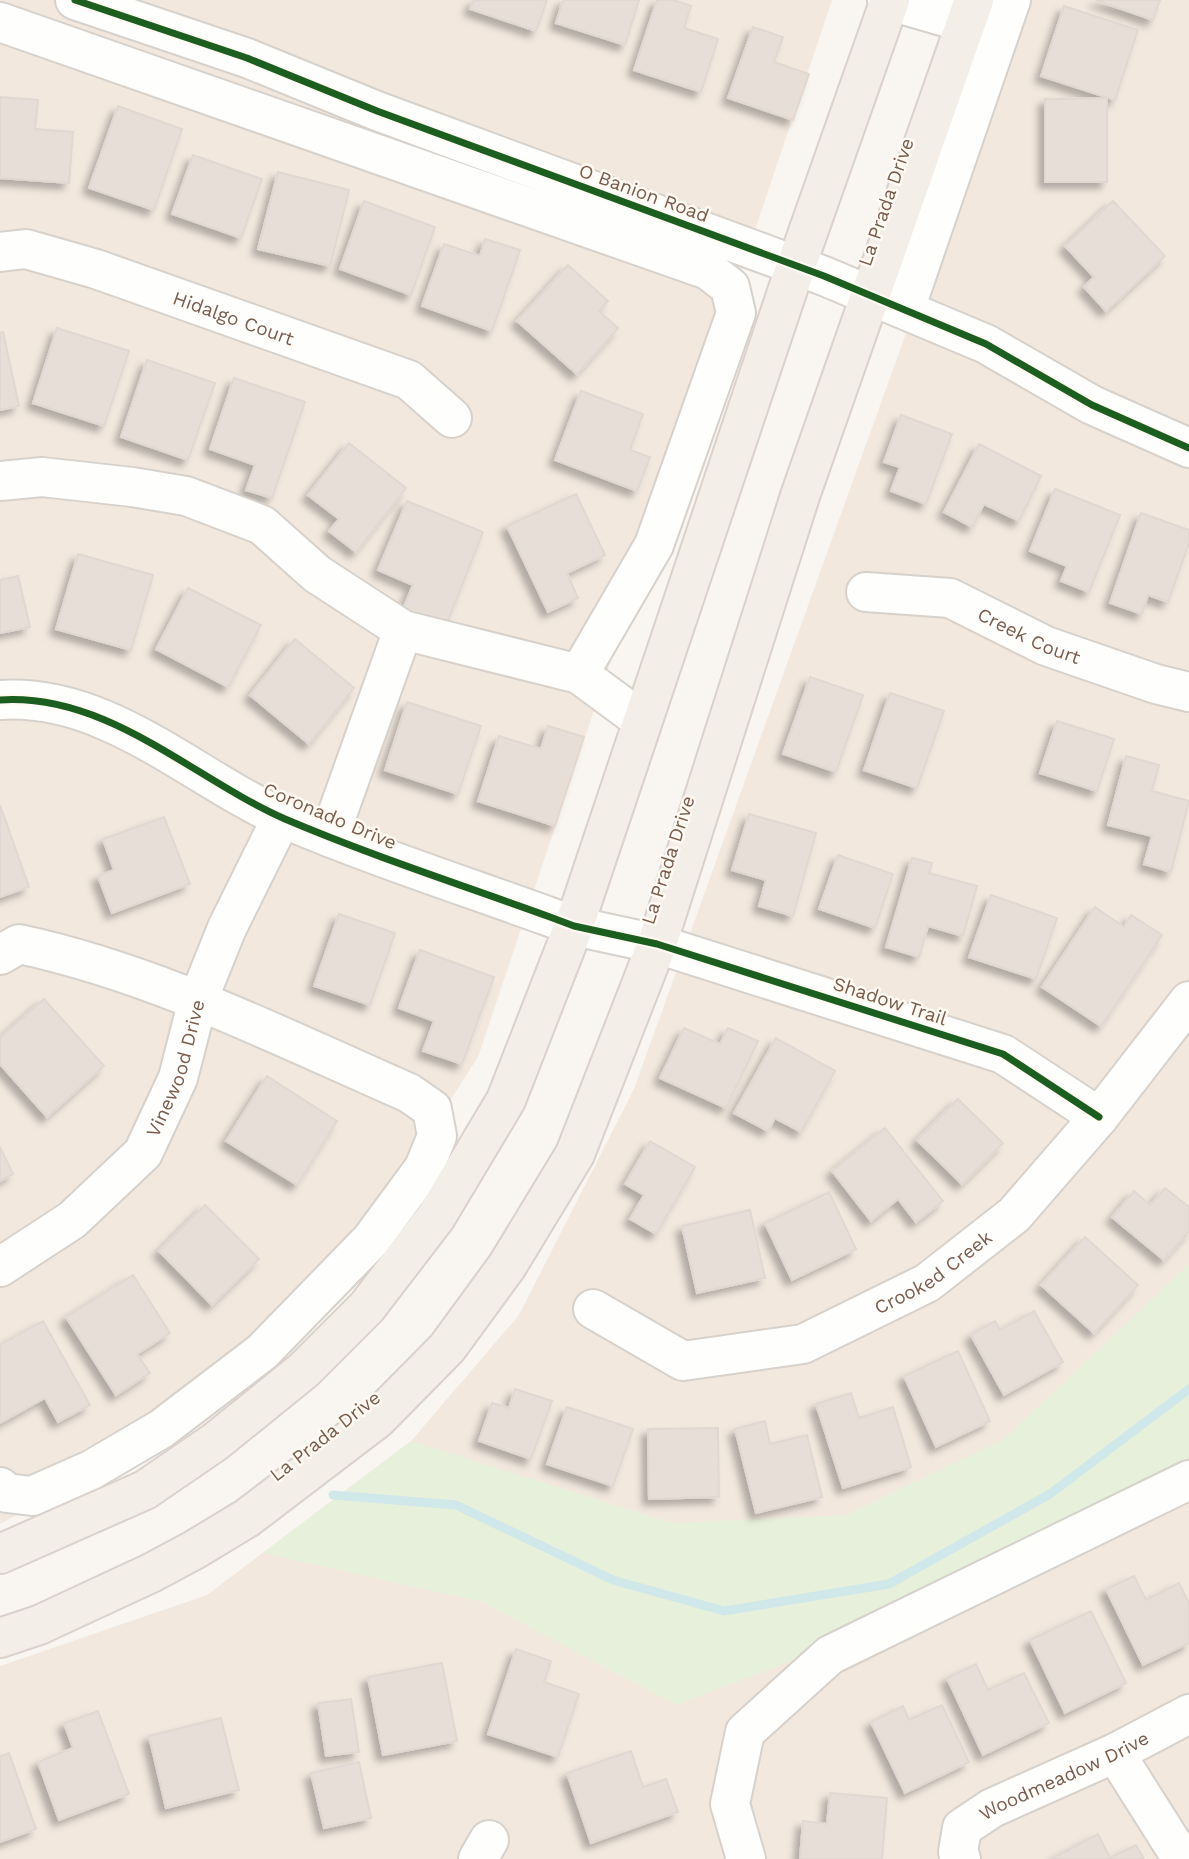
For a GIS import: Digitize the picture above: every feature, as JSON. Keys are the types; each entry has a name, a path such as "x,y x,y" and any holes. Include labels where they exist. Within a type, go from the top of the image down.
{"main road":[{"path":"0,1555 145,1490 215,1442 304,1370 367,1307 436,1217 506,1100 574,926 641,720 889,0"},
{"name":"La Prada Drive","path":"0,1638 38,1625 151,1573 247,1518 377,1419 447,1348 507,1266 575,1154 657,944 800,496 970,12"}],"street":[{"name":"O Banion Road","path":"75,0 247,58 389,116 797,266 905,309 986,344 1092,405 1189,447"},
{"path":"889,0 970,12"},
{"path":"905,309 1011,0"},
{"path":"0,22 708,270 730,287 736,313 654,545 579,674"},
{"name":"Hidalgo Court","path":"0,252 26,249 96,269 410,380 452,418"},
{"path":"0,481 42,477 186,496 262,525 317,574 403,630 579,674 641,720"},
{"name":"Creek Court","path":"866,592 950,597 1046,646 1156,684 1189,692"},
{"path":"329,837 403,630"},
{"name":"Coronado Drive","path":"0,700 55,703 113,723 282,817 329,837 574,926 657,944"},
{"name":"Vinewood Drive","path":"0,1267 72,1220 143,1153 178,1078 198,1000 227,928 282,817"},
{"path":"0,955 19,944 62,953 198,1000 409,1093 432,1110 437,1136 424,1168 372,1240 262,1352 161,1429 91,1470 32,1496 8,1493 0,1487"},
{"name":"Shadow Trail","path":"657,944 1003,1054 1099,1116"},
{"name":"Crooked Creek","path":"593,1309 683,1361 803,1344 927,1283 1014,1215 1099,1116 1189,1001"},
{"path":"746,1859 730,1804 745,1732 830,1655 1189,1480"},
{"name":"Woodmeadow Drive","path":"959,1855 962,1828 992,1808 1115,1754 1189,1714"},
{"path":"1115,1754 1182,1859"}],"shaded area":[{"path":"0,0 832,0 478,1057 324,1296 157,1443 0,1524"},
{"path":"1026,0 1189,0 1189,1859 0,1859 0,1666 207,1595 411,1441 519,1315 634,1089"}],"green space":[{"path":"1189,1264 1189,1465 804,1656 676,1705 482,1602 263,1553 411,1441 671,1523 846,1515 1004,1439"}],"building":[{"path":"474,0 547,0 536,31 470,9"},
{"path":"563,0 639,0 625,45 556,23"},
{"path":"657,0 673,0 691,6 684,28 718,39 701,92 634,70"},
{"path":"1095,0 1160,0 1153,20"},
{"path":"1064,6 1138,30 1115,100 1041,76"},
{"path":"753,27 783,37 774,62 809,74 793,120 728,98"},
{"path":"0,97 38,100 35,129 73,132 69,183 0,178"},
{"path":"1107,98 1107,182 1045,182 1045,99"},
{"path":"118,106 182,129 154,210 89,188"},
{"path":"193,155 262,179 241,238 172,214"},
{"path":"278,172 349,190 330,266 258,249"},
{"path":"364,201 435,227 411,295 340,269"},
{"path":"1113,201 1165,256 1106,311 1084,287 1094,277 1065,246"},
{"path":"485,239 520,250 492,331 422,306 444,244 480,256"},
{"path":"568,265 608,301 599,311 618,328 577,374 517,321"},
{"path":"57,328 129,351 104,426 33,403"},
{"path":"3,332 19,406 0,410 0,333"},
{"path":"147,360 215,383 188,460 121,437"},
{"path":"234,378 305,402 272,498 246,490 255,465 210,449"},
{"path":"581,391 643,414 630,450 650,457 637,491 555,460"},
{"path":"901,415 952,434 926,504 891,491 900,467 884,462"},
{"path":"349,443 406,488 356,552 329,531 339,519 308,495"},
{"path":"979,444 1041,476 1019,521 984,504 972,527 944,512"},
{"path":"1055,489 1120,515 1089,592 1061,581 1067,566 1030,551"},
{"path":"576,494 605,555 567,573 578,598 548,612 507,526"},
{"path":"407,501 483,532 444,631 401,614 413,585 378,570"},
{"path":"1141,513 1189,530 1189,543 1168,602 1148,595 1142,614 1110,603"},
{"path":"78,554 153,575 131,650 56,629"},
{"path":"18,576 30,627 0,633 0,580"},
{"path":"188,588 261,625 228,687 156,649"},
{"path":"295,639 354,688 309,744 250,695"},
{"path":"810,677 863,695 836,772 783,754"},
{"path":"890,693 944,711 917,788 864,770"},
{"path":"407,702 481,726 458,794 385,770"},
{"path":"1057,721 1114,739 1097,791 1040,773"},
{"path":"548,726 584,737 555,826 478,801 499,736 541,749"},
{"path":"1126,756 1159,765 1152,791 1189,801 1171,872 1144,864 1152,836 1108,825"},
{"path":"0,805 29,887 0,897"},
{"path":"749,814 816,833 793,916 759,906 766,880 732,870"},
{"path":"164,817 190,884 112,913 98,876 114,870 103,839"},
{"path":"838,855 893,874 875,928 819,909"},
{"path":"912,858 932,863 929,873 977,886 963,936 928,926 919,957 886,947"},
{"path":"991,895 1057,918 1036,979 969,957"},
{"path":"1095,907 1124,927 1131,915 1162,935 1101,1026 1042,987"},
{"path":"339,914 395,933 370,1005 314,986"},
{"path":"420,950 494,977 462,1064 423,1051 434,1021 399,1008"},
{"path":"44,999 104,1066 47,1117 0,1064 0,1038"},
{"path":"684,1028 720,1044 728,1028 758,1041 726,1108 660,1078"},
{"path":"776,1038 835,1071 801,1132 775,1118 768,1131 734,1113"},
{"path":"267,1076 337,1121 297,1185 226,1141"},
{"path":"958,1099 1003,1143 962,1184 917,1140"},
{"path":"885,1128 943,1201 916,1222 898,1199 871,1221 832,1171"},
{"path":"650,1141 695,1167 656,1234 630,1219 644,1195 625,1184"},
{"path":"0,1147 13,1174 0,1181"},
{"path":"1165,1188 1189,1207 1189,1231 1164,1260 1112,1217 1134,1191 1150,1205"},
{"path":"829,1192 856,1249 792,1280 765,1223"},
{"path":"205,1205 259,1259 212,1305 159,1251"},
{"path":"750,1210 765,1278 697,1293 682,1226"},
{"path":"1085,1237 1138,1285 1094,1333 1041,1285"},
{"path":"133,1275 170,1333 137,1354 150,1373 116,1395 66,1317"},
{"path":"1034,1311 1063,1362 1004,1395 971,1335 995,1321 1000,1330"},
{"path":"43,1321 90,1405 58,1422 45,1398 0,1423 0,1345"},
{"path":"958,1351 990,1421 936,1447 904,1376"},
{"path":"515,1389 552,1401 531,1459 479,1441 492,1403 509,1408"},
{"path":"851,1393 859,1418 893,1407 911,1467 843,1488 816,1404"},
{"path":"567,1407 633,1429 613,1486 547,1464"},
{"path":"765,1421 770,1444 807,1435 822,1497 756,1513 735,1429"},
{"path":"718,1428 719,1497 649,1499 648,1429"},
{"path":"1134,1576 1146,1600 1179,1583 1189,1603 1189,1643 1143,1665 1106,1589"},
{"path":"1091,1611 1126,1683 1065,1713 1030,1640"},
{"path":"516,1649 551,1661 544,1682 579,1694 558,1757 488,1734"},
{"path":"442,1663 457,1741 383,1755 368,1677"},
{"path":"976,1664 988,1690 1024,1673 1049,1723 983,1755 947,1678"},
{"path":"351,1699 359,1752 326,1756 318,1703"},
{"path":"942,1705 969,1762 905,1793 871,1722 903,1706 909,1720"},
{"path":"98,1711 129,1794 59,1820 38,1762 73,1748 64,1723"},
{"path":"221,1718 239,1790 166,1808 149,1736"},
{"path":"631,1751 643,1787 666,1779 678,1812 591,1843 567,1773"},
{"path":"9,1753 36,1829 0,1842 0,1757"},
{"path":"359,1762 371,1818 324,1828 311,1773"},
{"path":"830,1793 887,1798 882,1859 800,1859 803,1821 827,1824"},
{"path":"1098,1834 1110,1858 1136,1845 1144,1859 1051,1859"}],"waterway":[{"path":"333,1495 456,1505 613,1580 724,1611 889,1584 1050,1494 1189,1389"}],"cycle path":[{"path":"75,0 247,58 377,111 824,276 986,344 1092,405 1189,448"},
{"path":"0,700 39,701 77,710 113,724 285,819 384,858 574,926 657,944 1003,1054 1099,1117"}]}
